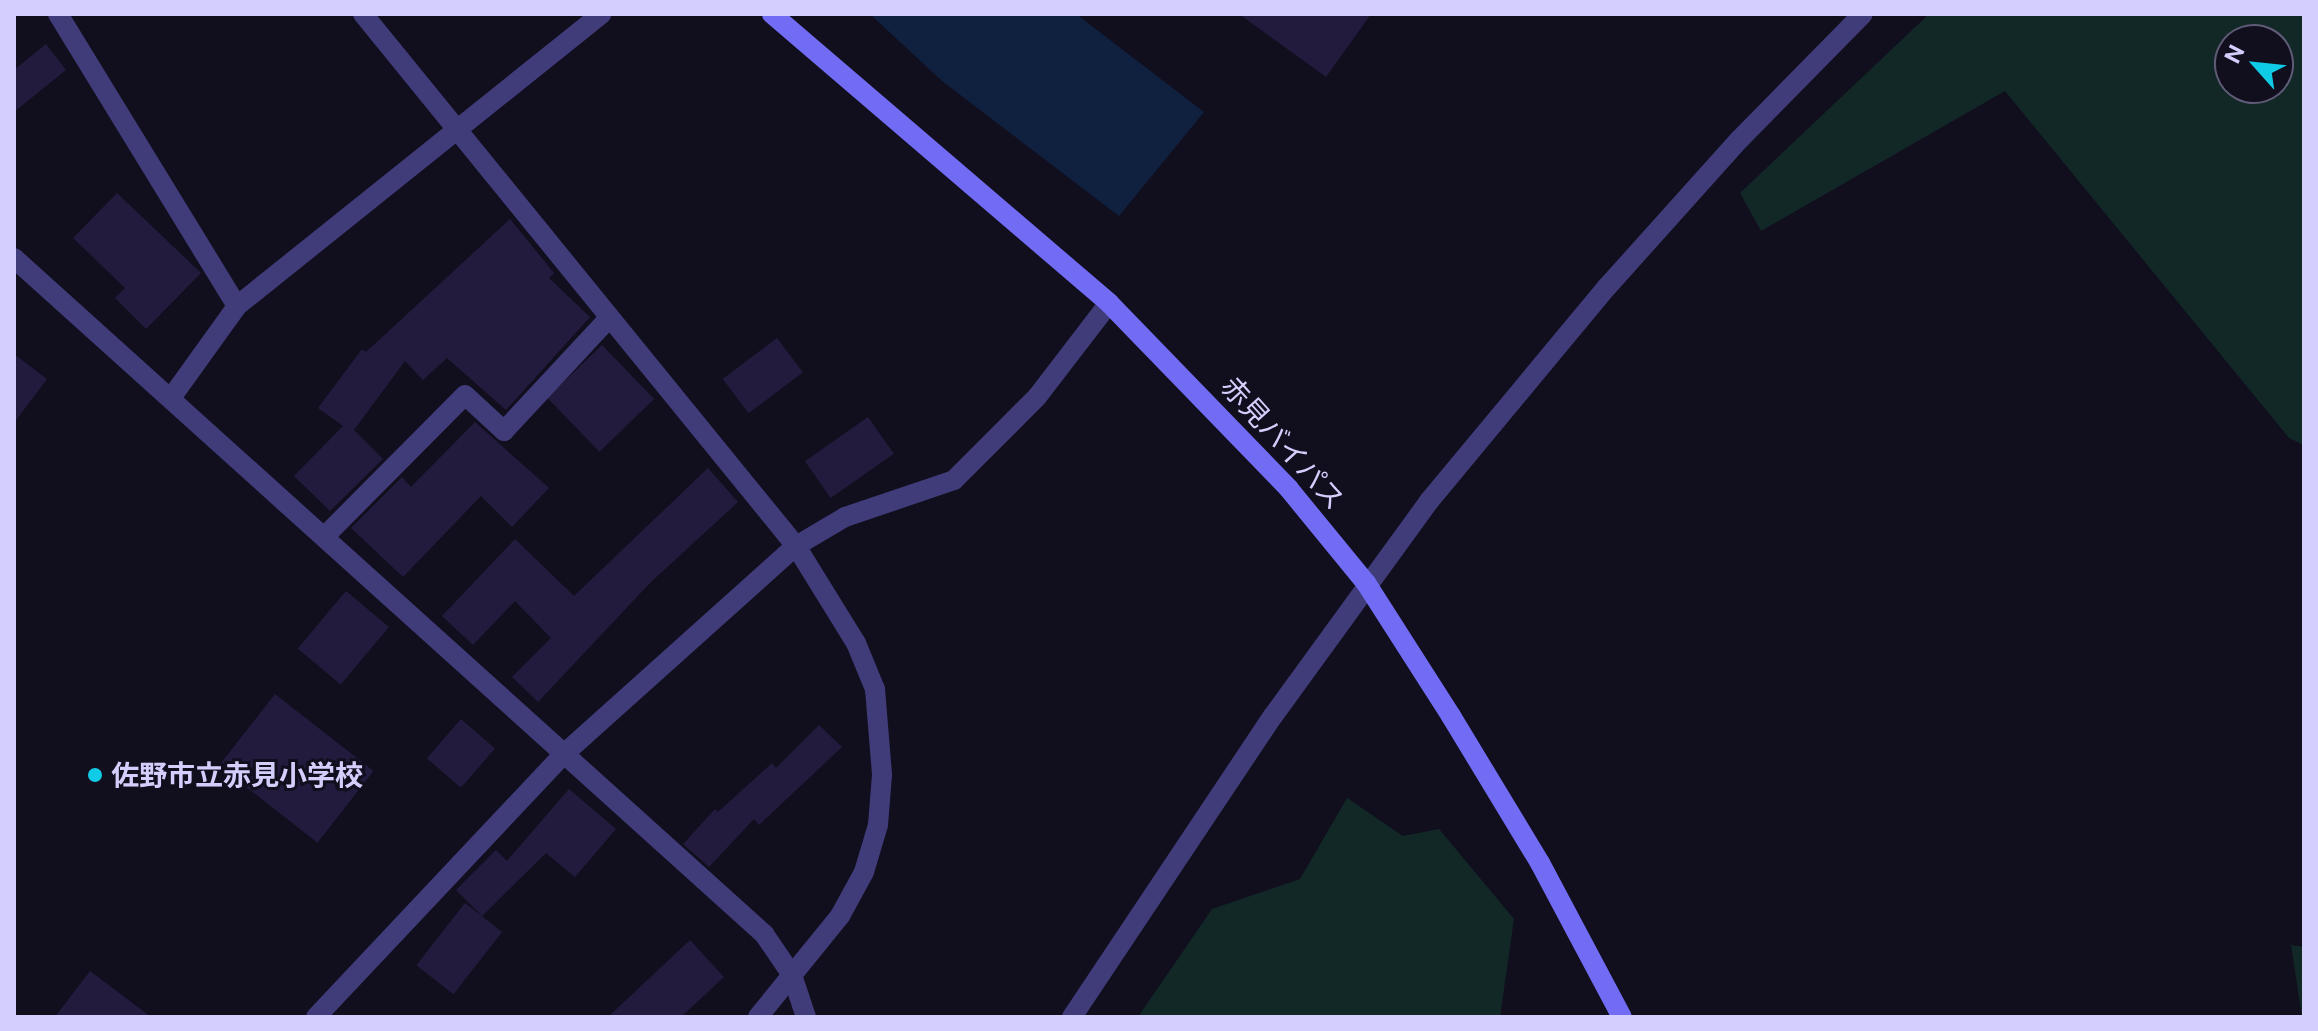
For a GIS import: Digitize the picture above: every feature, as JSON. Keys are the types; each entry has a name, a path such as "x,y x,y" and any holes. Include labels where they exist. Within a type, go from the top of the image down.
{"main road":[{"name":"赤見バイパス","path":"772,14 1109,303 1226,419 1366,583 1540,863 1622,1017"}],"street":[{"path":"58,14 237,306"},
{"path":"363,14 796,546 856,643 875,689 882,775 878,825 864,872 840,916 758,1017"},
{"path":"171,398 237,306 602,14"},
{"path":"1072,1017 1366,583 1607,287 1740,139 1863,14"},
{"path":"14,258 326,535 764,934 792,975 806,1017"},
{"path":"316,1017 565,753 796,546 845,517 954,480 1037,397 1109,303"},
{"path":"326,535 465,395 504,431 609,318"}],"green space":[{"path":"1929,14 2304,14 2304,445 2289,438 2005,91 1761,231 1740,193"},
{"path":"1347,798 1403,836 1439,829 1514,919 1500,1017 1138,1017 1212,909 1300,879"},
{"path":"2291,945 2304,947 2304,1017 2302,1017"}],"water":[{"path":"870,14 1076,14 1204,112 1119,216 942,81"}],"building":[{"path":"1239,14 1371,14 1326,77"},
{"path":"46,44 66,70 14,112 14,70"},
{"path":"117,193 201,273 146,329 115,298 125,288 73,238"},
{"path":"510,219 554,273 549,278 590,317 506,410 447,358 423,380 405,361 354,430 383,459 330,511 294,476 343,426 318,408 362,349 366,352"},
{"path":"777,338 803,372 749,413 723,379"},
{"path":"602,345 654,399 599,452 547,398"},
{"path":"14,354 47,379 14,423"},
{"path":"868,417 894,454 831,498 805,461"},
{"path":"475,422 549,488 512,527 481,496 403,577 351,528 402,477 411,487"},
{"path":"708,468 738,502 650,583 538,702 512,677 551,638 515,601 473,645 442,616 515,539 574,596"},
{"path":"346,591 389,627 341,684 298,648"},
{"path":"275,694 374,771 317,843 219,766"},
{"path":"461,719 495,749 461,788 427,758"},
{"path":"819,725 842,747 759,825 754,819 709,867 683,844 715,809 718,812 772,763 776,768"},
{"path":"569,789 616,829 575,877 546,853 482,916 456,890 496,850 507,861"},
{"path":"465,903 502,932 453,994 416,965"},
{"path":"690,940 724,977 681,1017 608,1017"},
{"path":"90,971 151,1017 55,1017"}],"place":[{"name":"佐野市立赤見小学校","path":"95,775"}]}
